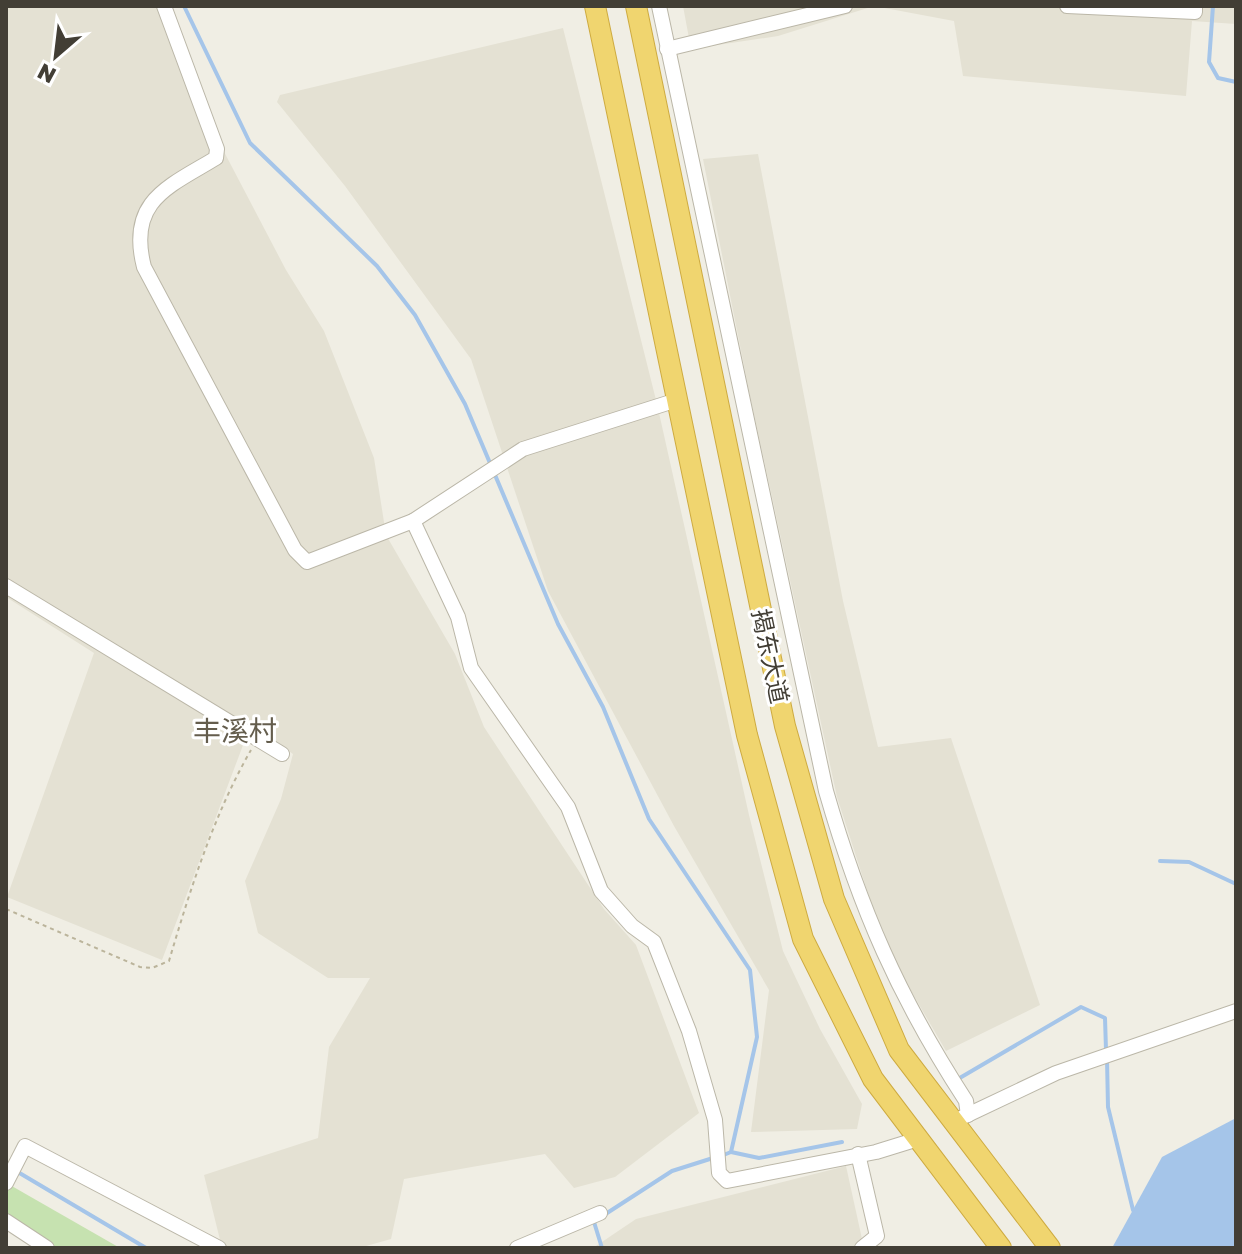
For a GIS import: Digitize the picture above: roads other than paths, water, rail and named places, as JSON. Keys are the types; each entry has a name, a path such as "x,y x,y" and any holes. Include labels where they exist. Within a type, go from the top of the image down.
{"highway":[{"name":"揭东大道","path":"595,6 747,735 803,939 873,1079 994,1241"},
{"name":"揭东大道","path":"636,6 785,726 834,899 899,1050 960,1118 1018,1210 1050,1248"}],"street":[{"path":"164,6 217,149 216,158 183,175 161,193 145,213 137,240 144,267 295,550 307,562 413,521 480,474 523,449 677,400"},
{"path":"659,6 826,791 863,909 894,979 966,1101 960,1118"},
{"path":"667,49 845,6"},
{"path":"1067,6 1195,12 1195,6"},
{"path":"413,521 458,617 471,668 568,807 601,891 632,926 654,942 689,1031 718,1140 719,1173 727,1181 918,1139"},
{"path":"6,586 282,754"},
{"path":"960,1118 1056,1073 1236,1011"},
{"path":"7,1181 25,1146 219,1248"},
{"path":"858,1154 879,1242 862,1248"},
{"path":"517,1248 600,1213"},
{"path":"6,1221 47,1248"}],"water":[{"path":"1236,1118 1236,1248 1112,1248 1162,1157"}],"waterway":[{"path":"184,6 250,143 377,266 415,315 465,404 558,624 603,707 649,819 750,970 757,1037 731,1152 721,1156"},
{"path":"1213,6 1209,62 1218,78 1236,82"},
{"path":"1160,861 1189,862 1236,884"},
{"path":"958,1079 1081,1007 1105,1018 1106,1050"},
{"path":"1107,1059 1108,1107 1133,1210"},
{"path":"731,1152 759,1158 842,1142"},
{"path":"604,1215 672,1171 713,1158"},
{"path":"6,1165 146,1248"},
{"path":"594,1222 602,1248"}],"district":[{"name":"丰溪村","path":"235,730"}]}
